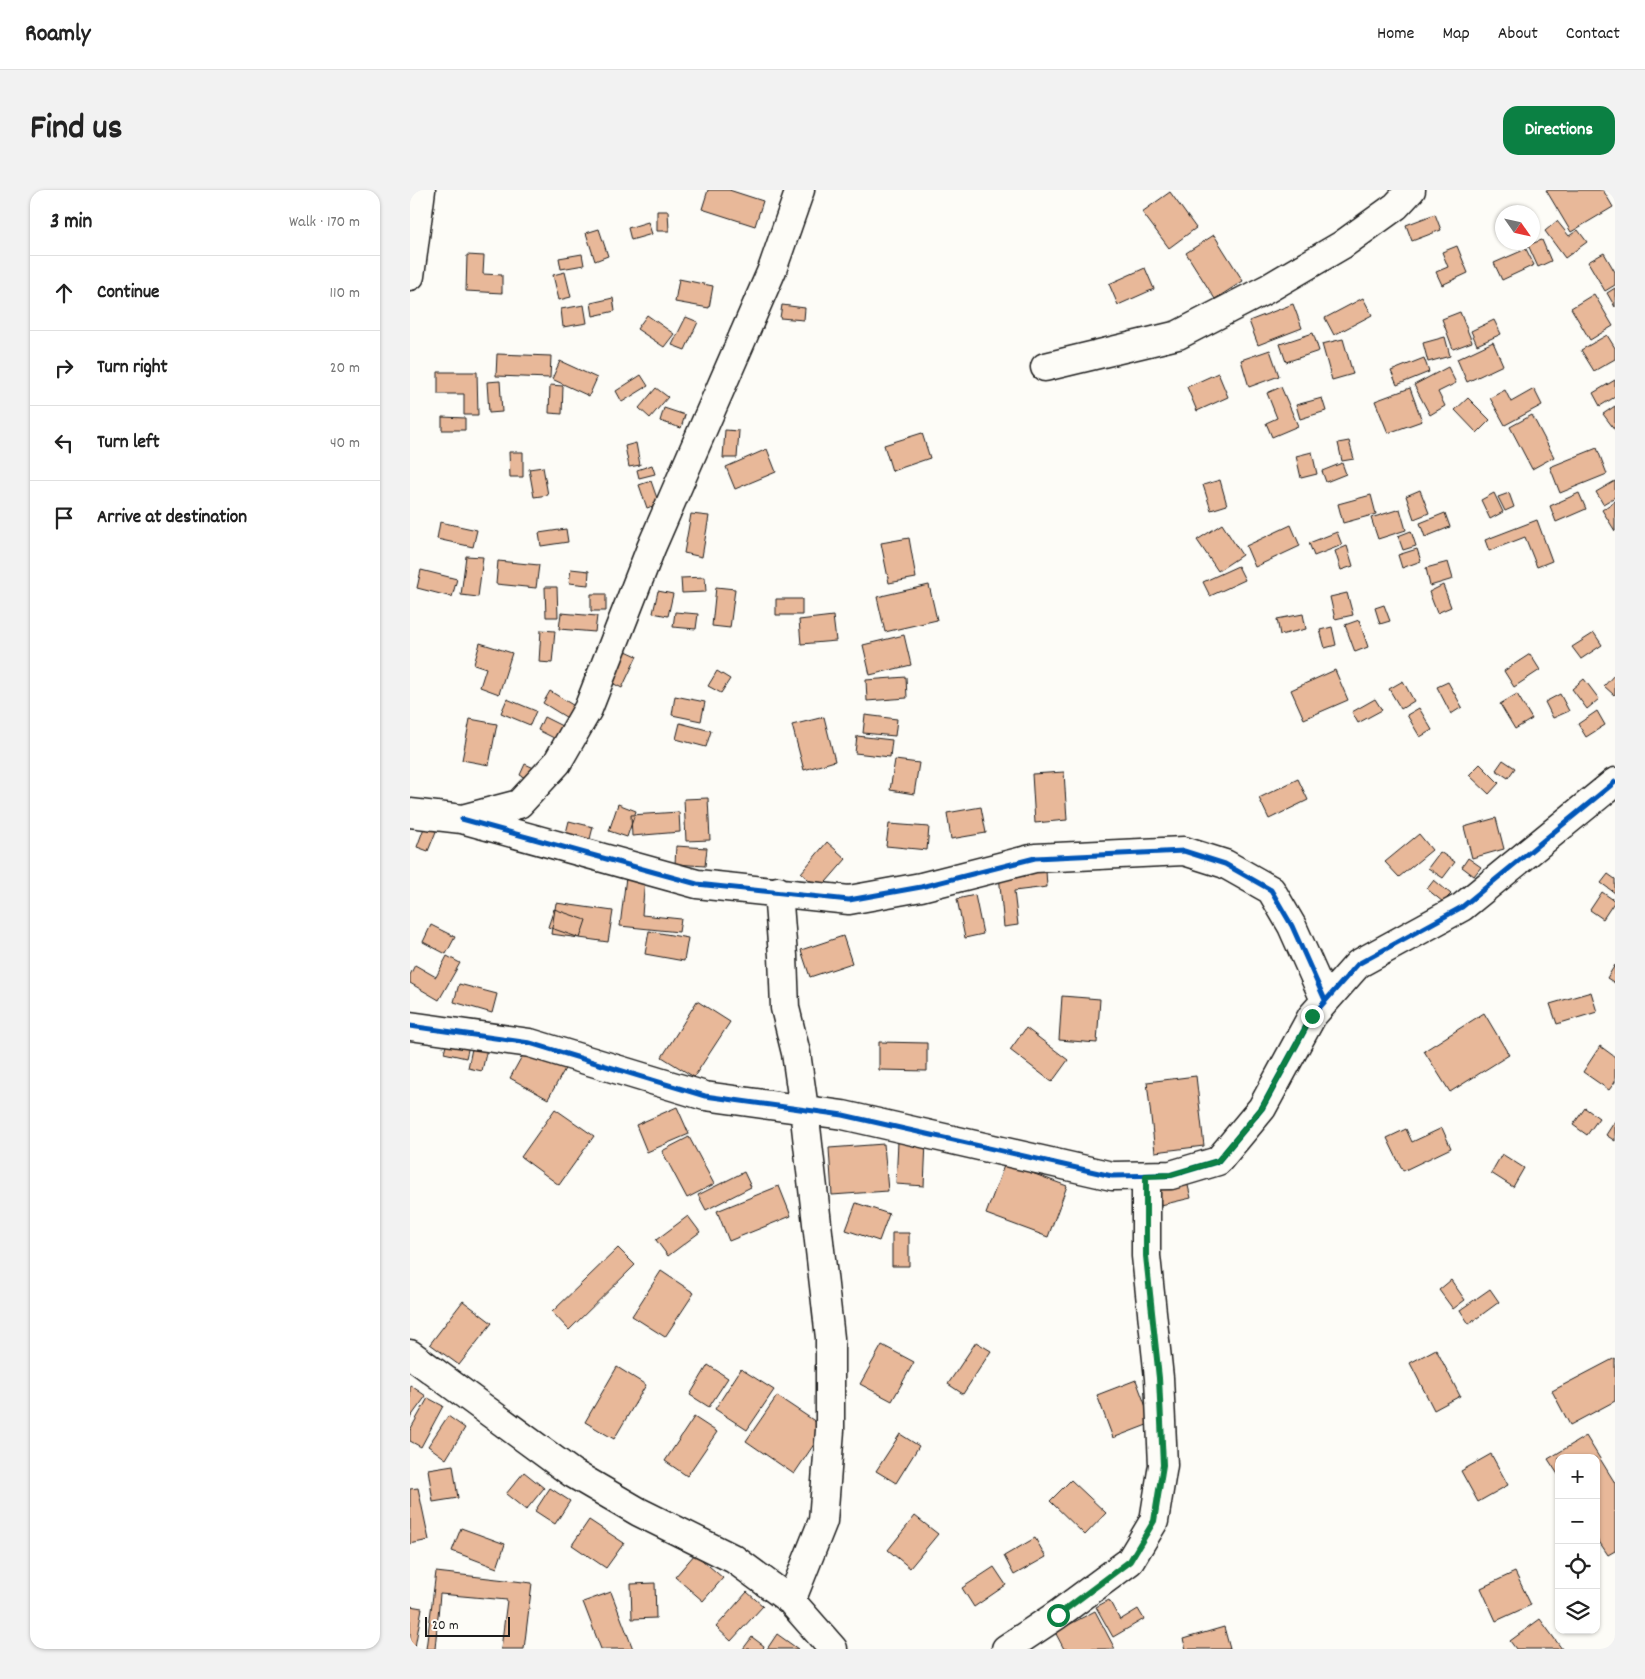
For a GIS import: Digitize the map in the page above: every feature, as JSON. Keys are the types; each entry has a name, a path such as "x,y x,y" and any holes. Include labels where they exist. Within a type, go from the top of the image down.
{"street":[{"path":"410,276 422,190"},
{"path":"462,819 520,804 557,764 588,708 651,548 772,270 800,190"},
{"path":"1045,367 1178,335 1267,289 1342,245 1396,206 1411,190"},
{"path":"410,1026 530,1043 705,1096 843,1115 1112,1176 1171,1175 1218,1161 1262,1108 1312,1016 1358,964 1462,907 1615,782"},
{"path":"410,813 462,819 696,884 850,900 921,887 1035,858 1184,851 1225,864 1271,890 1292,926 1325,1000"},
{"path":"778,892 785,1008 796,1053 804,1110 830,1338 830,1430 823,1521 791,1601"},
{"path":"1006,1649 1058,1615 1130,1561 1154,1521 1163,1465 1159,1378 1146,1256 1146,1176"},
{"path":"410,1354 572,1473 639,1512 734,1560 791,1601 834,1649"}],"building":[{"path":"708,190 729,190 763,201 755,226 702,209"},
{"path":"1546,190 1603,190 1613,207 1571,232"},
{"path":"1170,192 1196,228 1169,248 1142,212"},
{"path":"657,211 668,211 669,231 657,231"},
{"path":"1435,214 1441,230 1412,241 1406,225"},
{"path":"1557,221 1569,236 1578,230 1587,242 1565,258 1545,231"},
{"path":"648,222 652,234 631,240 628,228"},
{"path":"599,229 608,256 595,261 586,233"},
{"path":"1214,235 1243,281 1215,299 1186,253"},
{"path":"1542,240 1551,261 1538,267 1530,250 1540,250 1540,241"},
{"path":"1457,246 1468,273 1442,285 1436,272 1448,267 1442,252"},
{"path":"1526,250 1534,265 1502,280 1494,263"},
{"path":"1604,253 1615,272 1615,285 1605,291 1588,262"},
{"path":"582,254 584,265 561,269 559,258"},
{"path":"467,255 484,256 483,274 502,275 502,293 466,291"},
{"path":"1145,268 1154,289 1118,305 1109,284"},
{"path":"565,272 571,297 559,300 553,275"},
{"path":"679,279 713,286 709,308 675,302"},
{"path":"1615,288 1615,307 1607,293"},
{"path":"1594,294 1613,326 1590,340 1571,308"},
{"path":"613,298 615,311 593,316 591,303"},
{"path":"1363,298 1372,315 1334,335 1325,318"},
{"path":"1293,304 1302,328 1258,345 1249,321"},
{"path":"584,305 587,323 563,327 561,309"},
{"path":"782,305 805,308 804,320 780,318"},
{"path":"1460,312 1472,342 1453,349 1442,319"},
{"path":"647,315 674,334 664,347 637,329"},
{"path":"686,317 698,322 685,350 672,345"},
{"path":"1494,320 1501,334 1477,345 1471,331"},
{"path":"1313,333 1319,351 1286,362 1280,344"},
{"path":"1607,335 1615,348 1615,359 1594,371 1581,350"},
{"path":"1445,337 1450,356 1428,362 1423,343"},
{"path":"1343,339 1353,374 1332,380 1322,344"},
{"path":"1493,342 1503,365 1467,382 1457,359"},
{"path":"1270,350 1279,376 1249,387 1241,360"},
{"path":"497,354 551,356 550,378 496,376"},
{"path":"1424,358 1429,372 1397,385 1391,371"},
{"path":"560,361 597,378 589,396 552,379"},
{"path":"1448,367 1456,383 1438,392 1445,406 1430,415 1414,385"},
{"path":"438,372 477,372 478,415 464,415 464,394 438,394"},
{"path":"1218,373 1228,397 1197,411 1187,387"},
{"path":"641,375 648,386 622,402 616,391"},
{"path":"1615,380 1615,397 1600,406 1593,393"},
{"path":"500,381 502,412 489,413 487,382"},
{"path":"550,385 563,386 562,414 549,413"},
{"path":"1281,387 1298,426 1272,437 1266,423 1277,418 1267,393"},
{"path":"656,388 668,397 650,418 639,408"},
{"path":"1410,388 1422,421 1388,433 1375,401"},
{"path":"1534,389 1542,405 1505,425 1490,398 1505,390 1511,402"},
{"path":"1322,398 1326,411 1300,419 1296,405"},
{"path":"1468,398 1490,420 1477,433 1455,410"},
{"path":"1615,406 1615,430 1603,414"},
{"path":"664,408 685,415 681,428 660,421"},
{"path":"1532,415 1554,457 1532,469 1510,427"},
{"path":"442,417 465,418 465,430 442,430"},
{"path":"725,430 739,431 737,458 723,458"},
{"path":"922,433 930,458 892,471 884,445"},
{"path":"1349,441 1354,459 1342,461 1338,443"},
{"path":"636,443 640,465 629,467 625,446"},
{"path":"1597,448 1607,474 1560,493 1550,467"},
{"path":"767,449 776,472 735,489 726,467"},
{"path":"509,452 523,452 523,477 510,477"},
{"path":"1312,452 1317,474 1301,478 1296,456"},
{"path":"1342,463 1346,474 1326,482 1322,471"},
{"path":"652,465 655,474 639,478 637,470"},
{"path":"543,467 548,495 534,497 529,469"},
{"path":"1220,480 1227,505 1211,510 1203,485"},
{"path":"651,481 659,504 647,508 639,485"},
{"path":"1615,481 1615,497 1603,504 1596,492"},
{"path":"1420,490 1429,513 1414,519 1406,496"},
{"path":"1494,493 1503,512 1490,519 1481,500"},
{"path":"1509,493 1514,507 1505,511 1498,497"},
{"path":"1579,493 1586,509 1556,522 1550,506"},
{"path":"1371,495 1376,514 1343,523 1338,504"},
{"path":"1615,501 1615,531 1602,510"},
{"path":"1400,509 1406,530 1378,539 1371,518"},
{"path":"1445,513 1450,527 1425,537 1420,523"},
{"path":"691,514 709,516 702,557 684,553"},
{"path":"1537,520 1552,561 1537,567 1525,537 1489,551 1485,540"},
{"path":"440,522 477,530 473,547 437,539"},
{"path":"1222,524 1242,555 1218,571 1197,540"},
{"path":"1291,525 1300,546 1255,567 1246,546"},
{"path":"566,529 568,542 541,546 539,533"},
{"path":"1411,531 1416,546 1403,550 1398,536"},
{"path":"1337,532 1342,545 1314,556 1309,543"},
{"path":"909,538 916,578 889,583 881,543"},
{"path":"1347,546 1353,566 1341,570 1335,551"},
{"path":"1417,549 1421,561 1402,568 1398,555"},
{"path":"466,556 483,557 478,597 461,595"},
{"path":"498,561 539,565 536,588 496,584"},
{"path":"1448,562 1453,579 1430,586 1426,568"},
{"path":"1238,566 1245,580 1210,596 1203,582"},
{"path":"571,569 589,571 588,585 569,583"},
{"path":"421,570 457,579 452,597 417,588"},
{"path":"705,577 706,592 682,593 681,578"},
{"path":"929,585 937,620 885,632 877,597"},
{"path":"1443,585 1451,607 1437,613 1429,592"},
{"path":"545,587 557,587 558,617 546,617"},
{"path":"716,587 735,589 730,628 712,626"},
{"path":"658,591 673,594 668,616 653,613"},
{"path":"1347,593 1353,615 1335,619 1330,597"},
{"path":"591,594 606,594 606,611 591,611"},
{"path":"776,599 802,599 802,615 776,615"},
{"path":"1384,605 1390,621 1380,624 1375,608"},
{"path":"675,612 698,614 696,629 673,627"},
{"path":"561,613 597,616 595,632 559,629"},
{"path":"1303,614 1306,629 1280,635 1277,619"},
{"path":"833,616 836,641 801,644 799,620"},
{"path":"1359,620 1368,647 1355,652 1345,625"},
{"path":"1332,627 1336,645 1325,648 1320,630"},
{"path":"541,630 555,631 552,663 539,662"},
{"path":"1594,633 1602,645 1581,659 1572,647"},
{"path":"904,635 911,665 870,675 863,645"},
{"path":"480,643 512,653 499,694 480,687 486,668 474,664"},
{"path":"626,651 637,656 622,688 610,682"},
{"path":"1530,654 1540,670 1514,687 1504,671"},
{"path":"1335,670 1348,700 1304,719 1291,690"},
{"path":"717,671 730,679 721,693 708,686"},
{"path":"1615,674 1615,694 1614,695 1604,686"},
{"path":"906,677 907,698 867,701 866,680"},
{"path":"1584,679 1599,699 1587,709 1572,689"},
{"path":"1403,681 1414,701 1401,709 1389,689"},
{"path":"1448,682 1462,707 1451,714 1437,687"},
{"path":"550,691 576,707 569,719 543,703"},
{"path":"1517,694 1532,719 1515,729 1500,704"},
{"path":"1560,694 1569,711 1553,718 1545,702"},
{"path":"675,696 705,702 701,721 672,715"},
{"path":"507,699 536,711 530,725 501,713"},
{"path":"1375,699 1382,710 1358,723 1352,712"},
{"path":"1419,708 1432,730 1420,737 1407,715"},
{"path":"1597,711 1605,725 1586,737 1578,724"},
{"path":"865,715 897,719 895,736 863,733"},
{"path":"544,717 564,727 558,740 538,730"},
{"path":"824,717 835,761 804,770 792,725"},
{"path":"470,719 497,724 489,765 462,760"},
{"path":"680,723 711,731 706,747 676,739"},
{"path":"857,736 892,740 890,757 855,753"},
{"path":"895,760 919,763 914,794 890,790"},
{"path":"1503,760 1515,768 1508,778 1496,770"},
{"path":"525,764 534,768 529,780 520,775"},
{"path":"1480,764 1499,783 1489,794 1469,775"},
{"path":"1064,772 1067,820 1035,823 1032,774"},
{"path":"1298,779 1308,800 1269,819 1259,798"},
{"path":"708,798 710,840 686,841 684,799"},
{"path":"618,804 636,811 627,837 609,831"},
{"path":"981,807 986,833 951,839 947,813"},
{"path":"679,812 680,832 632,836 631,815"},
{"path":"1496,818 1504,849 1472,858 1464,827"},
{"path":"569,821 593,827 589,843 565,837"},
{"path":"889,824 929,827 927,850 886,846"},
{"path":"425,825 437,829 428,851 417,847"},
{"path":"1419,834 1432,850 1399,877 1385,862"},
{"path":"827,842 846,859 820,889 801,873"},
{"path":"676,846 707,848 705,866 675,864"},
{"path":"1440,852 1455,862 1443,878 1428,868"},
{"path":"1468,858 1481,867 1474,876 1462,867"},
{"path":"1046,871 1047,887 1014,891 1018,925 1004,927 999,875"},
{"path":"1608,874 1615,879 1615,893 1601,883"},
{"path":"626,877 645,878 642,915 681,919 679,932 620,926"},
{"path":"1434,880 1451,894 1443,902 1427,889"},
{"path":"1602,892 1615,901 1603,919 1590,910"},
{"path":"975,895 983,934 965,938 957,899"},
{"path":"556,903 613,911 608,942 551,934"},
{"path":"554,909 586,920 580,938 548,927"},
{"path":"431,925 455,937 446,954 423,942"},
{"path":"649,931 688,938 684,961 645,954"},
{"path":"843,936 852,963 810,977 801,950"},
{"path":"447,956 460,963 439,1000 410,983 410,975 415,965 436,977"},
{"path":"1615,965 1615,983 1607,978"},
{"path":"459,984 497,994 492,1013 454,1002"},
{"path":"1591,992 1597,1012 1557,1024 1550,1004"},
{"path":"1062,996 1100,999 1097,1043 1059,1040"},
{"path":"697,1001 730,1022 694,1077 662,1057"},
{"path":"1484,1013 1509,1055 1450,1092 1424,1051"},
{"path":"453,1019 474,1025 466,1058 444,1053"},
{"path":"1026,1028 1068,1060 1052,1082 1010,1050"},
{"path":"476,1029 491,1031 482,1071 468,1068"},
{"path":"879,1042 927,1043 927,1071 879,1070"},
{"path":"1600,1046 1615,1057 1615,1082 1609,1090 1583,1072"},
{"path":"527,1047 566,1067 548,1099 510,1078"},
{"path":"1196,1076 1204,1146 1155,1152 1147,1082"},
{"path":"677,1107 689,1134 647,1152 636,1125"},
{"path":"1585,1108 1599,1118 1587,1135 1573,1125"},
{"path":"555,1109 594,1136 559,1185 521,1157"},
{"path":"1615,1121 1615,1141 1606,1135"},
{"path":"1442,1128 1451,1148 1403,1171 1387,1138 1406,1129 1412,1142"},
{"path":"689,1137 714,1184 687,1198 662,1151"},
{"path":"898,1141 926,1142 924,1186 896,1184"},
{"path":"884,1144 888,1191 832,1195 829,1148"},
{"path":"1502,1154 1524,1168 1513,1187 1491,1173"},
{"path":"1182,1161 1191,1198 1161,1205 1152,1168"},
{"path":"1005,1163 1067,1186 1048,1237 986,1214"},
{"path":"744,1172 751,1187 706,1210 698,1195"},
{"path":"779,1186 791,1216 729,1241 717,1211"},
{"path":"856,1203 889,1214 879,1241 846,1230"},
{"path":"688,1216 700,1232 668,1256 656,1240"},
{"path":"892,1233 909,1233 909,1266 892,1266"},
{"path":"618,1248 635,1265 569,1330 552,1312"},
{"path":"661,1271 694,1293 665,1337 632,1316"},
{"path":"1451,1280 1465,1300 1453,1309 1439,1290"},
{"path":"1490,1289 1499,1302 1469,1324 1460,1310"},
{"path":"463,1301 492,1323 459,1365 430,1344"},
{"path":"976,1342 991,1351 963,1394 948,1384"},
{"path":"882,1345 914,1362 892,1401 860,1384"},
{"path":"1436,1349 1460,1396 1434,1410 1410,1363"},
{"path":"1615,1358 1615,1401 1570,1425 1552,1391"},
{"path":"708,1365 728,1378 709,1407 690,1395"},
{"path":"617,1367 646,1385 614,1439 585,1422"},
{"path":"741,1369 774,1390 747,1430 715,1409"},
{"path":"1136,1380 1152,1423 1113,1438 1097,1395"},
{"path":"410,1385 426,1396 410,1418"},
{"path":"777,1396 825,1428 794,1474 746,1441"},
{"path":"428,1398 443,1406 421,1447 410,1441 410,1430"},
{"path":"448,1416 465,1428 446,1459 428,1446"},
{"path":"694,1417 717,1432 687,1476 665,1461"},
{"path":"900,1434 919,1446 896,1483 876,1471"},
{"path":"1586,1436 1597,1454 1556,1454"},
{"path":"1491,1454 1508,1485 1478,1502 1461,1471"},
{"path":"1555,1455 1555,1470 1548,1459"},
{"path":"1600,1459 1615,1483 1615,1551 1608,1555 1600,1543"},
{"path":"453,1465 458,1498 433,1502 428,1469"},
{"path":"524,1472 544,1488 526,1510 506,1494"},
{"path":"1071,1480 1106,1513 1085,1535 1050,1501"},
{"path":"418,1488 429,1540 410,1544 410,1489"},
{"path":"550,1488 570,1501 555,1524 535,1511"},
{"path":"915,1516 938,1534 910,1568 888,1550"},
{"path":"589,1520 624,1543 606,1568 572,1545"},
{"path":"461,1528 505,1544 497,1568 452,1551"},
{"path":"1035,1538 1046,1557 1014,1575 1004,1556"},
{"path":"695,1554 723,1578 703,1601 675,1577"},
{"path":"994,1567 1006,1585 974,1607 962,1588"},
{"path":"436,1572 532,1583 524,1649 501,1649 507,1600 440,1594 435,1649 426,1649"},
{"path":"1515,1572 1531,1605 1496,1621 1481,1588"},
{"path":"655,1583 656,1618 632,1619 631,1584"},
{"path":"611,1592 633,1649 601,1649 583,1602"},
{"path":"747,1592 763,1606 731,1641 716,1627"},
{"path":"1109,1600 1120,1620 1138,1609 1144,1619 1113,1637 1096,1607"},
{"path":"410,1606 422,1608 415,1647 410,1646"},
{"path":"1095,1611 1115,1649 1064,1649 1055,1632"},
{"path":"1540,1619 1562,1649 1516,1649 1510,1641"},
{"path":"1224,1627 1230,1649 1186,1649 1183,1639"},
{"path":"777,1634 798,1649 767,1649"},
{"path":"752,1637 764,1646 763,1649 743,1649"}],"cycle path":[{"path":"410,1026 530,1043 705,1096 843,1115 1112,1176 1171,1175 1218,1161 1262,1108 1312,1016 1358,964 1462,907 1615,782"},
{"path":"462,819 697,884 849,900 921,887 1035,858 1184,851 1225,864 1271,890 1292,926 1325,1000"}],"route":[{"path":"1058,1615 1130,1561 1154,1521 1163,1465 1159,1378 1146,1256 1146,1176 1171,1175 1218,1161 1262,1108 1312,1016"}]}
